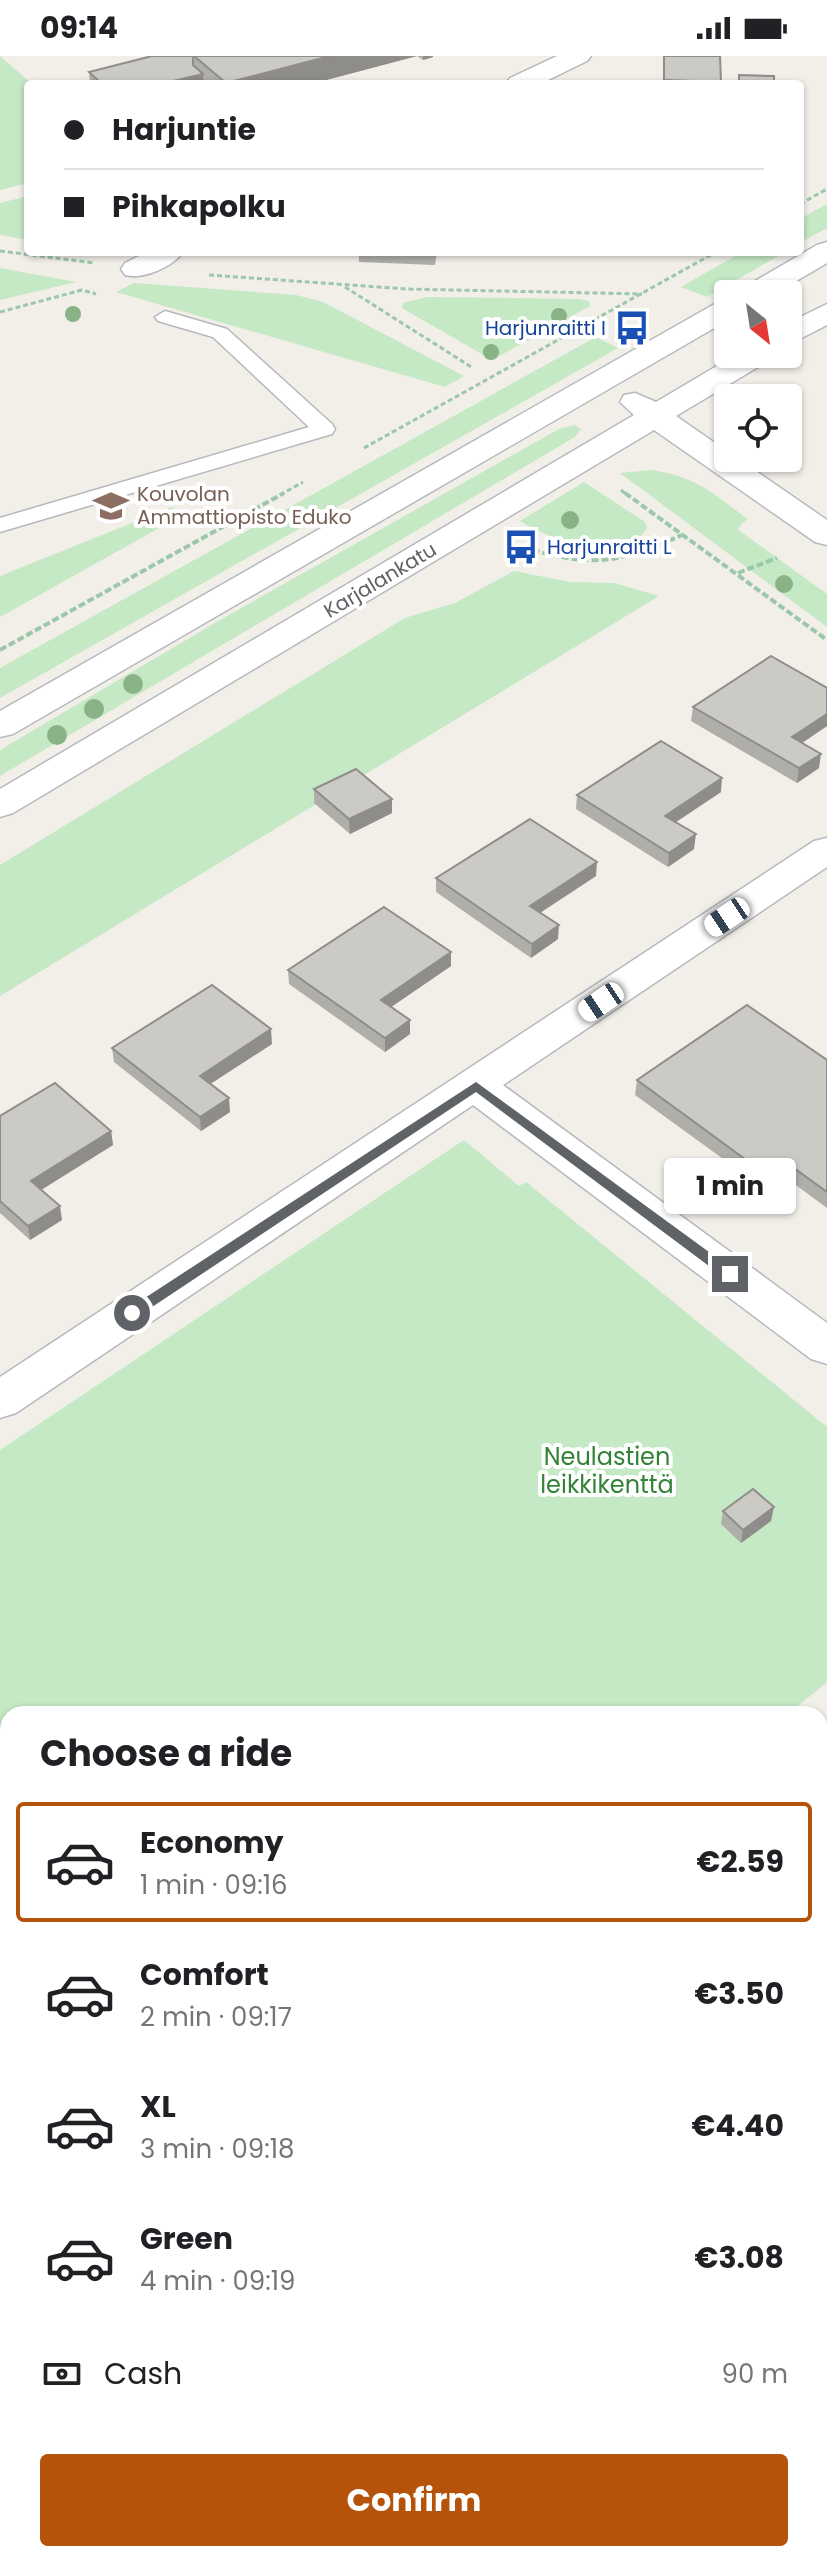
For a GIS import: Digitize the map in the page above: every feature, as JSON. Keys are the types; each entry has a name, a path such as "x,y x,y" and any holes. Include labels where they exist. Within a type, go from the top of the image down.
{"main road":[{"path":"527,80 578,56"},
{"path":"777,280 827,251"},
{"path":"135,269 161,256"},
{"path":"802,328 827,313"},
{"path":"0,726 714,316"},
{"name":"Karjalankatu","path":"0,805 736,368"},
{"path":"603,381 827,535"},
{"path":"0,1400 827,850"},
{"path":"476,1086 827,1347"}],"lane":[{"path":"0,525 324,429 220,333 165,317"}],"path":[{"path":"804,202 827,189"},
{"path":"0,251 24,254"},
{"path":"38,256 135,269 342,285 643,294"},
{"path":"342,285 473,368"},
{"path":"0,312 82,290 165,317"},
{"path":"621,490 827,640"},
{"path":"521,547 565,561 601,562 635,557 682,535"},
{"path":"737,573 787,554"}],"green space":[{"path":"0,56 27,80 24,80 24,184 0,190"},
{"path":"24,197 24,239 0,235 0,203"},
{"path":"827,204 827,228 804,241 804,217"},
{"path":"735,256 778,256 736,280 714,280 714,293 707,297 681,287"},
{"path":"0,268 76,282 0,300"},
{"path":"134,283 296,295 323,302 464,376 445,387 116,292"},
{"path":"427,297 578,299 589,301 590,306 492,360 402,308 403,303"},
{"path":"596,337 618,348 0,698 0,668"},
{"path":"574,425 581,429 575,437 0,776 0,750 220,620 559,429"},
{"path":"651,470 692,481 747,519 737,529 827,594 827,627 620,473"},
{"path":"584,482 645,522 647,528 640,537 608,544 578,544 550,536 520,521"},
{"path":"172,507 184,514 0,617 0,576"},
{"path":"514,571 570,582 614,583 659,596 0,996 0,865 405,618 455,603"},
{"name":"Neulastien leikkikenttä","path":"464,1140 519,1186 526,1182 827,1427 827,1682 798,1706 0,1706 0,1450"}],"building":[{"path":"152,56 193,56 193,65 203,74 178,80 98,80 89,72"},
{"path":"194,56 330,56 238,80 222,80"},
{"path":"664,56 720,56 721,80 664,80"},
{"path":"739,75 774,76 774,80 739,80"},
{"path":"771,656 827,688 827,714 792,737 821,754 799,768 693,707"},
{"path":"661,741 722,778 665,816 696,834 669,853 577,795"},
{"path":"356,769 392,799 349,819 314,789"},
{"path":"530,819 597,862 530,906 559,925 532,944 436,878"},
{"path":"384,907 451,952 381,1000 410,1020 385,1038 288,970"},
{"path":"212,985 271,1029 200,1076 229,1098 200,1117 112,1048"},
{"path":"747,1005 827,1060 827,1192 787,1163 768,1176 637,1080"},
{"path":"55,1083 111,1131 31,1181 60,1206 28,1226 0,1201 0,1116"},
{"path":"753,1489 774,1507 743,1530 723,1511"}],"place":[{"name":"Harjunraitti I","path":"632,328"},
{"name":"Kouvolan Ammattiopisto Eduko","path":"111,506"},
{"name":"Harjunraitti L","path":"521,547"}],"route":[{"path":"132,1313 476,1086 730,1274"}]}
